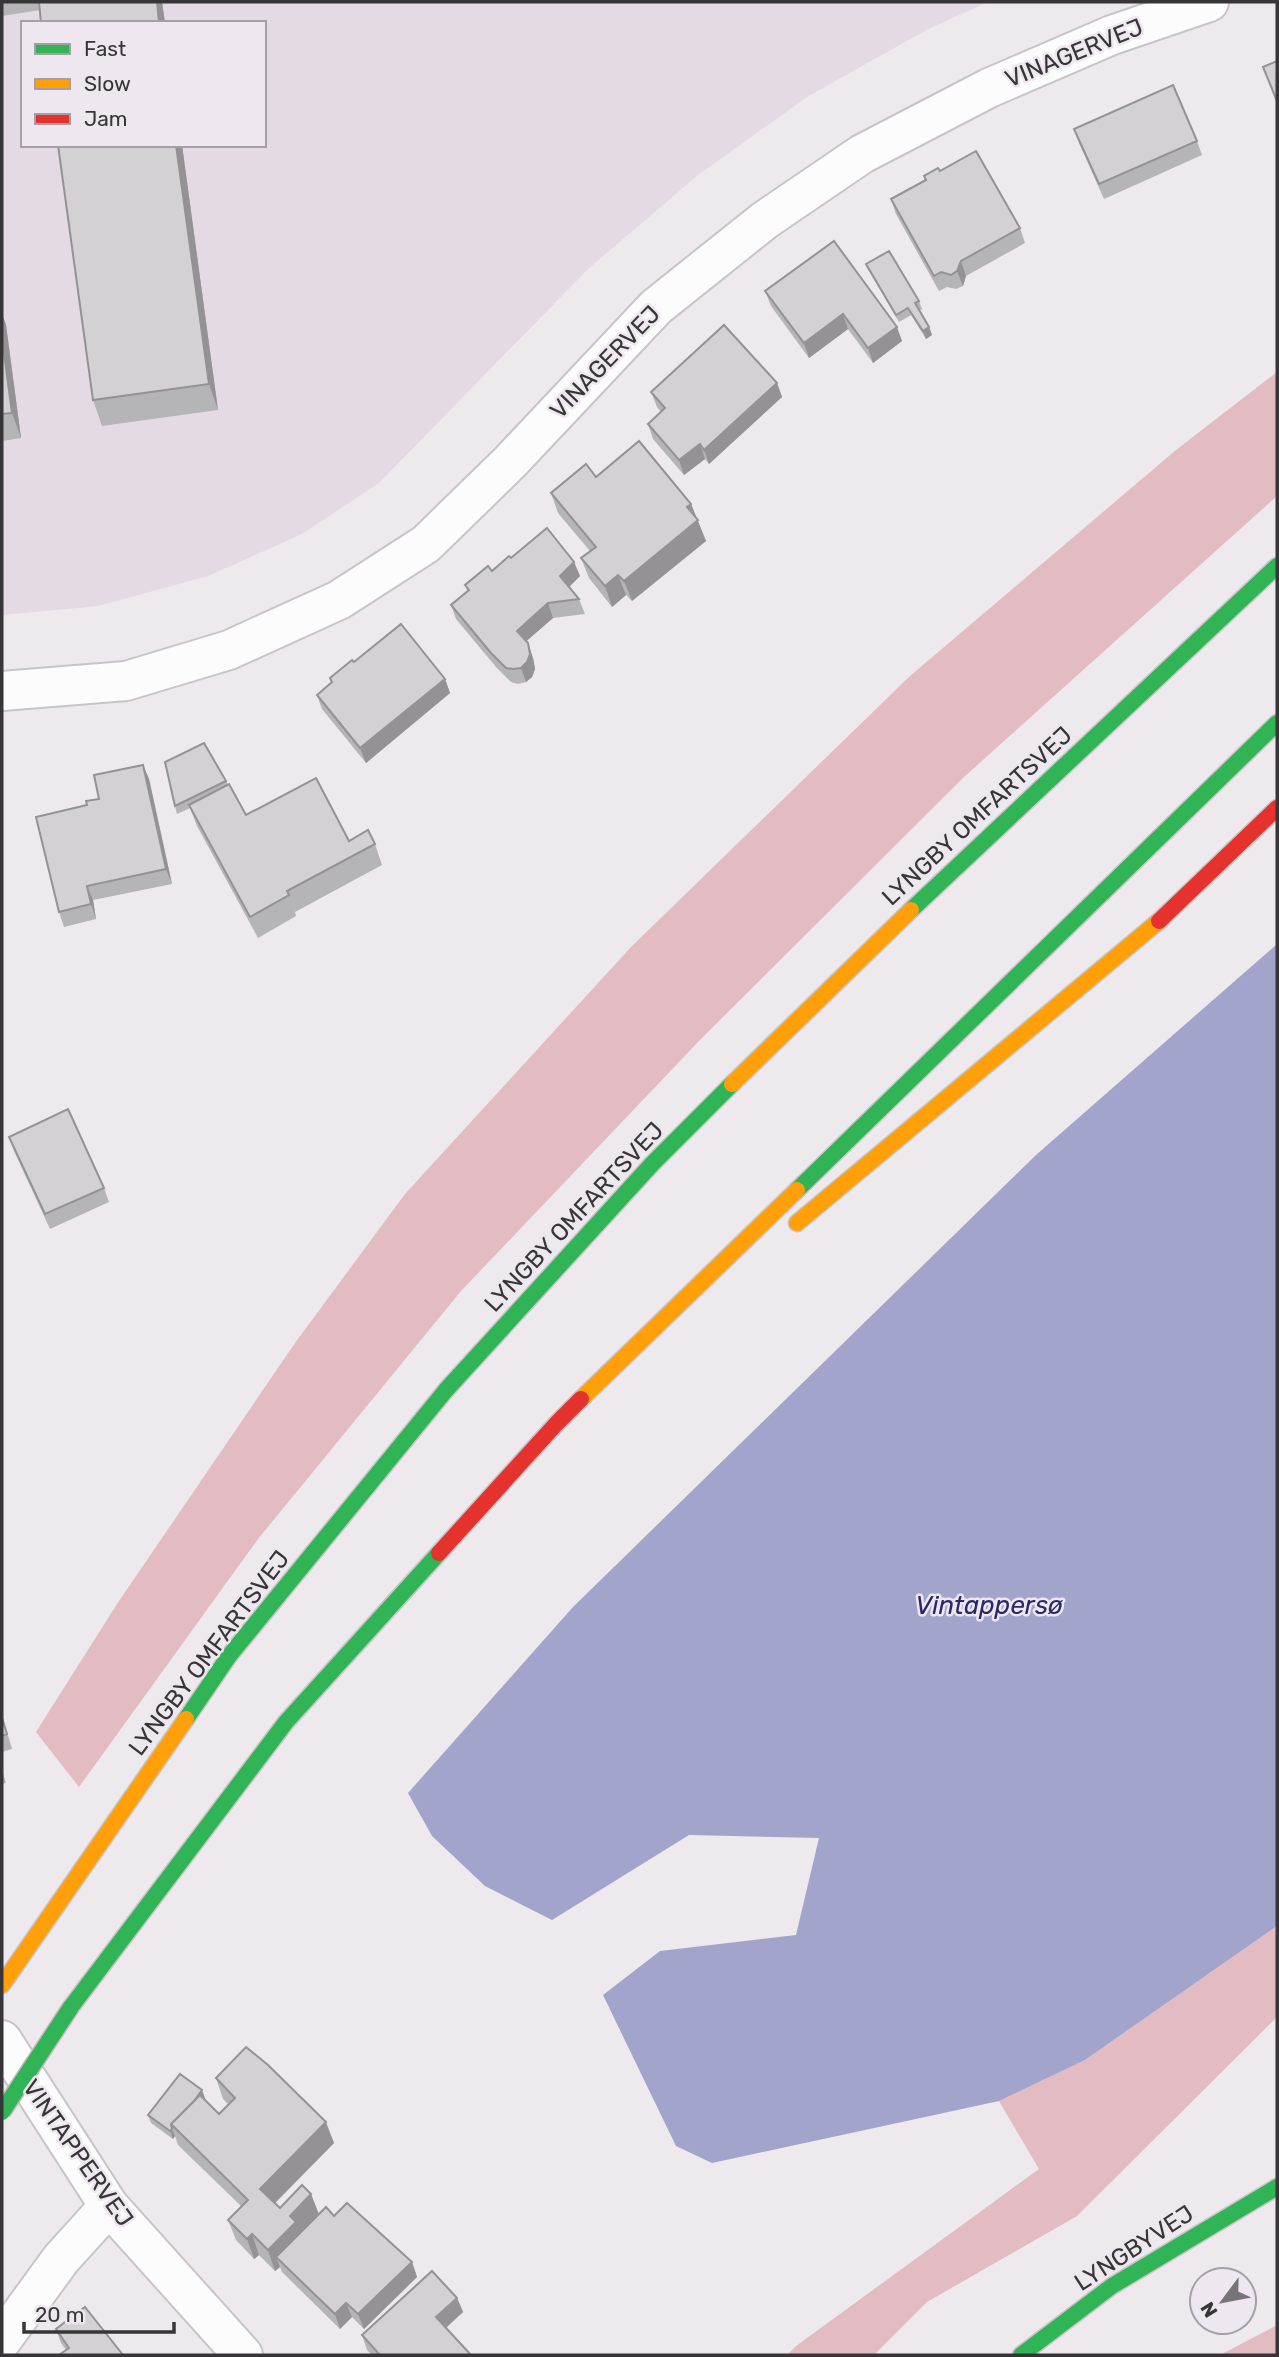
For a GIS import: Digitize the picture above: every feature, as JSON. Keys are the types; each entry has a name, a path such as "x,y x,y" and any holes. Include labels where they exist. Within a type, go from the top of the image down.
{"main road":[{"name":"LYNGBY OMFARTSVEJ","path":"2,1985 229,1656 455,1380 652,1164 856,961 1277,566"},
{"path":"2,2112 71,2007 286,1721 556,1424 1277,723"},
{"path":"781,1237 1167,915 1277,808"},
{"path":"556,1424 717,1290"},
{"name":"LYNGBYVEJ","path":"1021,2355 1052,2328 1153,2259 1277,2187"}],"street":[{"name":"VINAGERVEJ","path":"2,691 126,681 229,650 338,600 426,544 510,462 656,307 765,219 862,154 989,88 1112,35 1209,2"},
{"name":"VINTAPPERVEJ","path":"2,2040 109,2206 243,2355"},
{"path":"2,2340 61,2259 109,2206"}],"shaded area":[{"path":"2,2 988,2 928,29 807,97 698,175 588,269 379,483 302,534 208,576 98,606 2,615"},
{"path":"1277,372 1277,496 964,777 699,1041 461,1291 258,1539 79,1787 36,1732 117,1604 295,1343 405,1194 631,947 910,676 1176,450"},
{"path":"1277,1926 1277,2017 1077,2216 927,2302 874,2355 787,2355 1039,2169 999,2101 1085,2060"},
{"path":"1277,2325 1277,2355 1220,2355 1258,2336"}],"water":[{"name":"Vintappersø","path":"1277,944 1277,1926 1085,2060 999,2101 712,2163 676,2146 603,1995 660,1951 796,1935 819,1838 689,1835 552,1920 485,1886 432,1836 408,1793 573,1607 1036,1155"}],"building":[{"path":"39,2 157,2 159,21 41,21"},
{"path":"1277,61 1277,101 1263,67"},
{"path":"1173,85 1197,141 1099,184 1074,129"},
{"path":"58,147 176,147 209,384 93,400"},
{"path":"976,151 1020,228 961,261 957,271 951,275 941,272 934,276 891,199 926,180 924,176 938,168 940,171"},
{"path":"834,241 897,327 868,348 843,314 804,343 765,291"},
{"path":"889,251 919,301 915,303 929,327 923,331 908,308 896,315 866,264"},
{"path":"724,325 777,383 704,450 700,444 679,460 648,424 665,408 651,392"},
{"path":"2,338 12,413 2,414"},
{"path":"639,441 691,504 687,507 698,520 624,581 618,575 605,586 581,558 596,547 551,493 586,464 596,477"},
{"path":"547,528 574,562 560,576 579,599 548,603 517,631 528,643 530,654 521,668 506,668 451,605 469,590 465,585 488,566 492,571"},
{"path":"401,624 445,679 360,748 317,695 332,682 330,678"},
{"path":"204,743 226,781 175,806 165,762"},
{"path":"143,765 166,869 87,886 91,904 59,912 36,817 87,805 86,801 99,799 94,775"},
{"path":"316,778 349,841 368,830 375,844 287,891 289,895 250,917 189,805 229,784 246,815"},
{"path":"68,1109 104,1188 45,1214 9,1137"},
{"path":"2,1718 7,1734 2,1736"},
{"path":"246,2047 326,2122 260,2189 280,2208 302,2185 311,2194 290,2216 296,2222 268,2250 252,2234 247,2239 228,2220 248,2200 171,2124 200,2095 219,2114 235,2098 216,2078"},
{"path":"180,2074 202,2090 171,2124 170,2131 148,2115"},
{"path":"347,2203 412,2262 358,2314 346,2303 335,2314 276,2257 326,2207 334,2216"},
{"path":"432,2271 457,2298 436,2317 471,2355 380,2355 362,2335"},
{"path":"85,2307 123,2355 59,2355 69,2348 56,2329"}],"traffic: fast":[{"path":"911,910 1277,566"},
{"path":"797,1190 1277,723"},
{"path":"186,1719 229,1656 446,1390 652,1164 732,1084"},
{"path":"71,2007 286,1722 439,1553"},
{"path":"2,2112 71,2007"},
{"path":"1021,2355 1112,2286 1277,2187"}],"traffic: slow":[{"path":"732,1084 911,910"},
{"path":"797,1223 1159,921"},
{"path":"581,1399 797,1190"},
{"path":"2,1985 186,1719"}],"traffic: jam":[{"path":"1159,921 1277,808"},
{"path":"439,1553 581,1399"}]}
